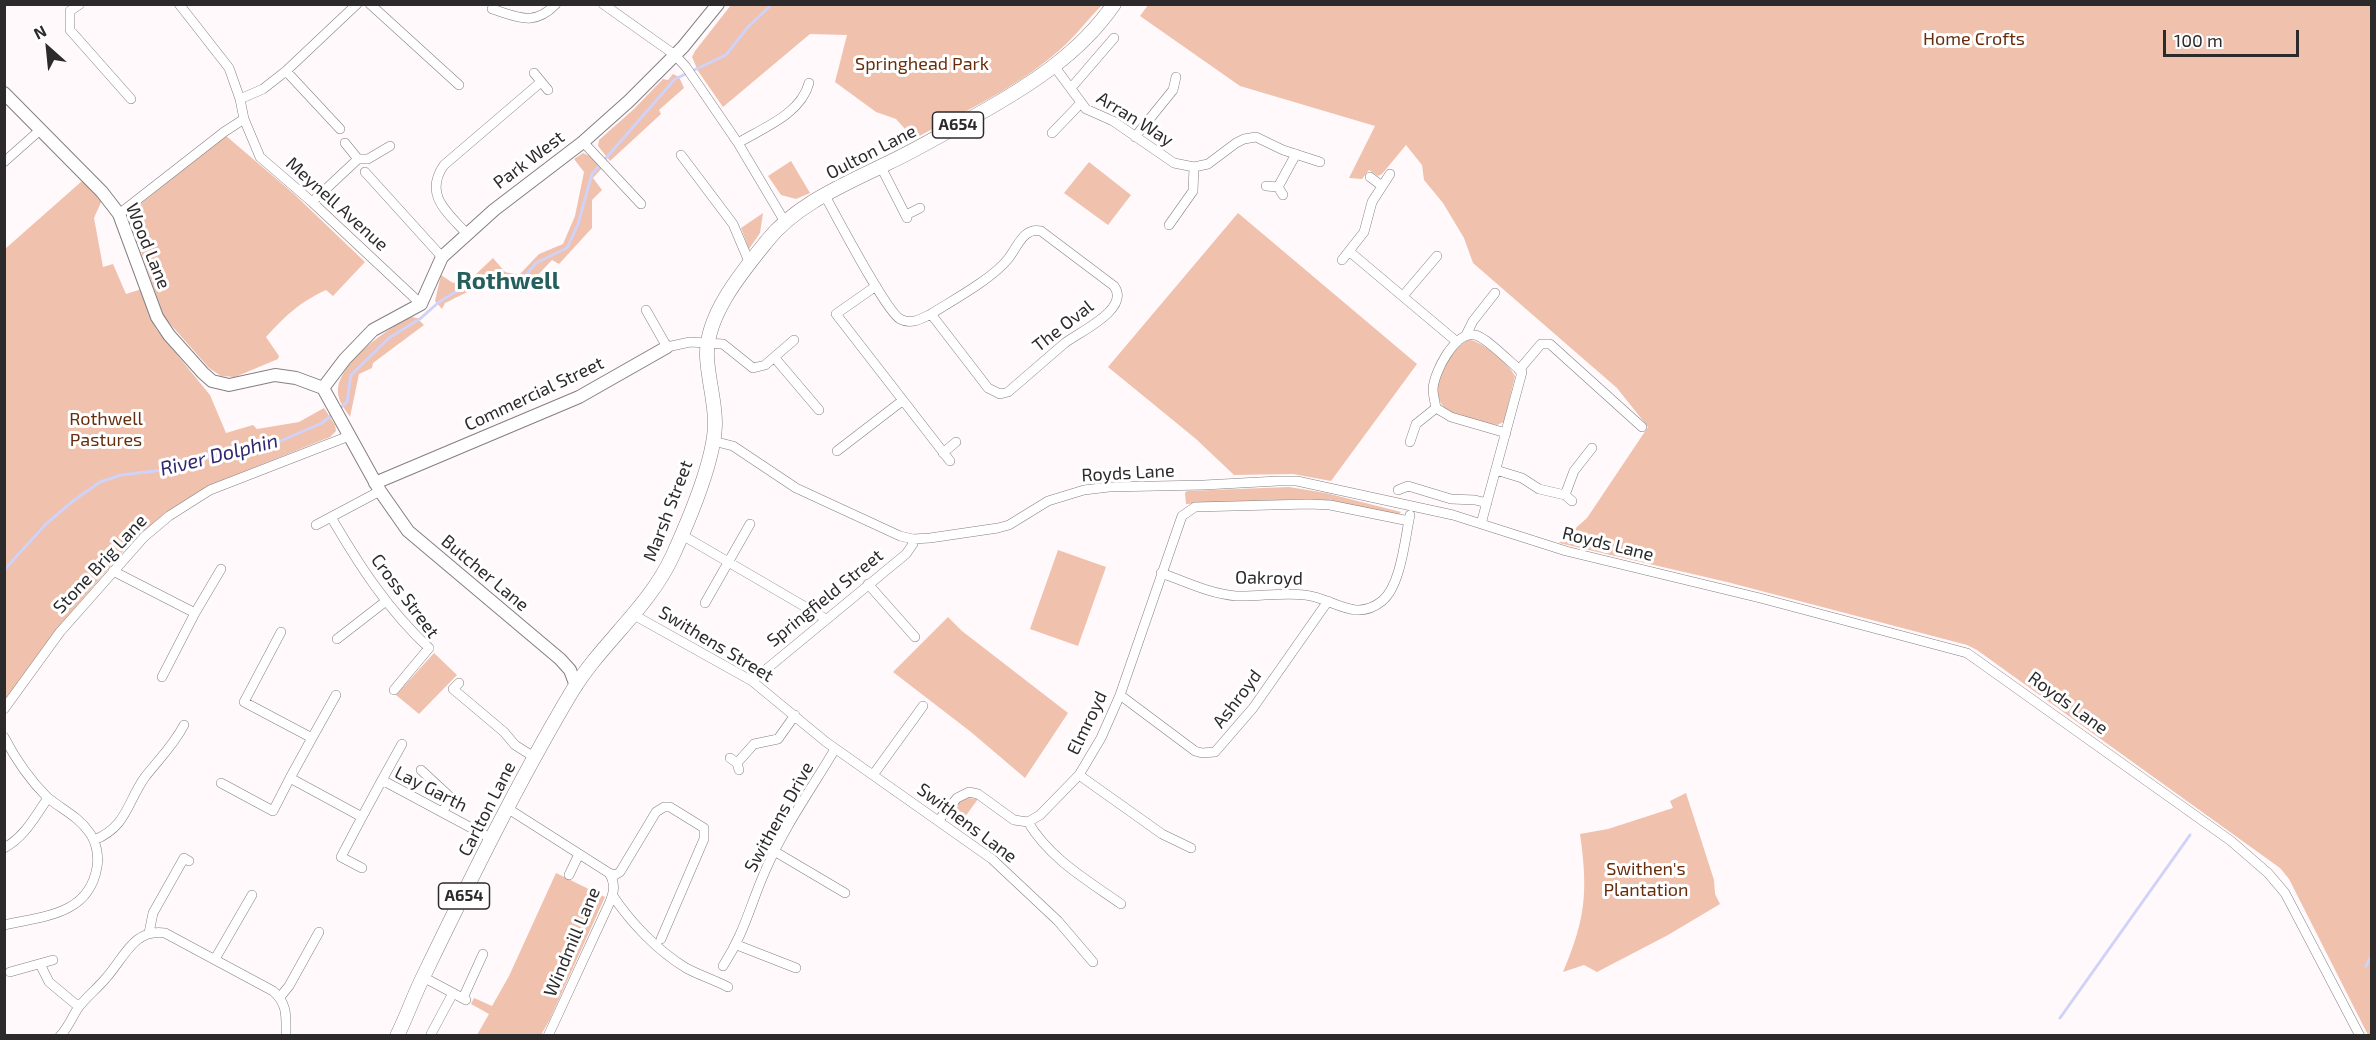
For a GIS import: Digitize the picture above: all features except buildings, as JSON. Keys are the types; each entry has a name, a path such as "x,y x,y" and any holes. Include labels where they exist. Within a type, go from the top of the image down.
{"main road":[{"name":"Oulton Lane","path":"785,222 825,196 994,106 1054,66 1098,25 1114,4"},
{"name":"Marsh Street","path":"611,641 662,578 698,496 713,441 715,422 707,342 714,318 767,241 785,222"},
{"name":"Carlton Lane","path":"397,1035 423,977 534,758 576,686 611,641"}],"street":[{"path":"80,4 67,8 70,30 131,99"},
{"name":"Meynell Avenue","path":"179,4 230,68 240,99 243,119 260,157 312,202 421,304"},
{"path":"240,99 263,89 286,71 357,4"},
{"path":"370,4 459,85"},
{"path":"492,9 532,19 543,16 556,4"},
{"path":"603,4 675,55 686,67 738,143 785,222"},
{"name":"Park West","path":"421,304 436,266 442,257 518,190 584,142 630,101 675,55 718,4"},
{"name":"Arran Way","path":"1071,88 1114,38"},
{"name":"Arran Way","path":"1054,66 1080,103 1092,113 1113,121 1174,163 1194,167"},
{"path":"286,71 340,129"},
{"path":"534,73 548,90"},
{"path":"1135,137 1177,94 1176,77"},
{"path":"467,234 439,201 435,186 439,171 541,82"},
{"path":"738,143 797,106 810,82"},
{"name":"Wood Lane","path":"4,93 102,192 119,214 157,317 203,374 220,384 240,384 263,376 275,375 294,377 323,388"},
{"path":"1044,126 1054,135 1080,103"},
{"path":"119,214 243,119"},
{"path":"4,162 40,130"},
{"path":"1168,225 1193,190 1196,178 1194,167 1208,164 1244,139 1256,138 1320,162"},
{"path":"584,142 641,204"},
{"path":"345,143 358,159"},
{"path":"312,202 358,159 368,159 390,146"},
{"path":"1266,186 1281,191 1296,154"},
{"path":"681,155 733,224 750,264"},
{"path":"881,167 907,217 920,208"},
{"path":"1342,261 1364,232 1372,202 1390,174"},
{"path":"372,175 442,257"},
{"path":"1370,177 1382,186"},
{"name":"The Oval","path":"825,196 876,286 895,315 901,319 914,321 931,314 998,269 1025,235 1032,230 1041,231 1114,286 1118,292 1117,300 1099,322 1066,343 1008,392 1000,394 988,388 931,314"},
{"path":"1350,252 1456,342"},
{"path":"1403,296 1437,256"},
{"path":"876,286 833,310 946,457 956,442"},
{"path":"1495,293 1473,321 1466,335 1456,342 1441,364 1433,390 1436,408 1451,417 1506,433"},
{"path":"323,388 345,359 373,330 421,304"},
{"path":"646,310 667,347"},
{"path":"1466,335 1478,335 1522,372 1481,524"},
{"path":"1519,370 1542,339 1552,345 1642,427"},
{"path":"707,342 723,344 753,368 765,365 794,340"},
{"name":"Commercial Street","path":"316,525 377,487 579,397 667,347 690,342 707,342"},
{"path":"774,357 819,410"},
{"name":"Butcher Lane","path":"323,388 377,487 408,531 560,659 570,670 576,686"},
{"path":"837,451 902,401"},
{"path":"1410,442 1416,424 1436,408"},
{"name":"Stone Brig Lane","path":"4,709 47,648 144,537 193,499 229,482 349,436"},
{"name":"Royds Lane","path":"713,441 738,449 796,488 887,531 913,539 998,528 1009,525 1048,501 1065,495 1109,487 1297,481 1453,515 1566,551 1760,598 1967,653 2231,841 2277,882 2293,905 2360,1035"},
{"path":"1496,470 1522,477 1539,489 1568,498 1574,471 1592,448"},
{"path":"1398,490 1408,486 1451,499 1487,503"},
{"name":"Elmroyd","path":"1028,822 1041,815 1079,775 1101,738 1120,695 1161,573 1185,512 1195,507 1288,502 1329,505 1409,520"},
{"name":"Oakroyd","path":"1161,573 1207,590 1234,596 1296,594 1328,601 1356,611 1371,608 1384,600 1394,587 1412,507"},
{"name":"Cross Street","path":"331,517 364,571 403,624 429,648 394,690"},
{"path":"705,603 750,524"},
{"path":"682,535 826,619"},
{"name":"Springfield Street","path":"752,681 906,555 913,544 913,539"},
{"path":"162,677 221,568"},
{"path":"113,571 195,613"},
{"path":"868,584 915,637"},
{"path":"337,639 386,601"},
{"name":"Ashroyd","path":"1120,695 1195,751 1215,752 1253,708 1328,601"},
{"name":"Swithens Street","path":"634,615 752,681 835,749"},
{"path":"281,632 244,702 312,738"},
{"path":"459,682 453,689 504,732 515,745 534,758"},
{"path":"221,783 273,811 336,695"},
{"path":"873,775 923,706"},
{"path":"735,764 754,744 778,739 795,715"},
{"path":"94,840 110,831 122,819 143,780 184,732"},
{"path":"4,737 48,798 80,820 94,840 98,861 95,876 83,898 65,911 4,925"},
{"path":"382,780 402,744"},
{"name":"Swithens Lane","path":"835,749 992,859 1058,921 1093,962"},
{"name":"Swithens Drive","path":"723,966 737,945 774,851 835,749"},
{"path":"418,769 448,795 449,802 442,812"},
{"path":"1079,775 1162,834 1191,848"},
{"path":"290,778 362,817"},
{"name":"Lay Garth","path":"362,868 341,857 382,780 492,839"},
{"path":"938,821 957,798 969,792 978,794 1014,820 1028,822 1064,864 1121,904"},
{"path":"4,848 24,833 48,798"},
{"path":"609,873 620,872 660,808 670,807 699,823 705,834 662,925 661,939"},
{"name":"Windmill Lane","path":"507,808 609,873 614,882 613,896 548,1035"},
{"path":"652,819 662,825"},
{"path":"774,851 845,893"},
{"path":"569,875 579,854"},
{"path":"149,933 153,913 184,858 189,861"},
{"path":"215,959 252,895"},
{"path":"613,896 630,919 671,957 684,967 728,987"},
{"path":"280,997 289,986 319,932"},
{"path":"60,1035 79,1007 106,979 127,950 141,936 149,933 165,933 273,991 280,997 287,1013 286,1035"},
{"path":"737,945 796,968"},
{"path":"423,977 465,999 483,954"},
{"path":"10,972 53,960"},
{"path":"40,964 49,982 79,1007"},
{"path":"431,1034 453,993"}],"green space":[{"name":"Springhead Park","path":"731,5 1102,5 1064,46 1030,73 992,97 914,139 896,119 876,112 835,82 847,35 810,34 723,107 698,71 692,57"},
{"name":"Home Crofts","path":"1148,5 2371,5 2371,1035 2368,1035 2289,879 2280,868 1977,650 1967,645 1727,582 1559,543 1587,518 1648,427 1617,388 1473,263 1464,238 1443,203 1424,180 1422,165 1406,145 1382,174 1378,176 1369,170 1362,179 1349,178 1375,126 1240,86 1140,16"},
{"path":"673,74 679,77 684,88 659,110 661,114 610,161 598,146 599,140 663,79 668,80"},
{"path":"225,135 294,194 365,262 333,296 326,290 308,299 286,316 266,337 279,356 278,359 235,377 221,376 209,368 164,317 128,214"},
{"path":"583,153 590,156 602,168 593,178 602,190 592,200 592,228 559,264 552,260 522,292 499,286 482,287 445,303 442,309 435,301 441,275 453,283 475,275 493,258 505,272 519,275 539,254 563,244 575,216 584,172 574,159"},
{"path":"791,161 810,193 796,199 781,195 768,176"},
{"path":"1089,162 1131,195 1108,225 1064,193"},
{"name":"Rothwell Pastures","path":"82,181 102,200 94,218 103,267 113,264 126,294 142,289 156,329 210,395 226,433 253,425 257,429 299,422 324,408 335,425 336,431 330,437 213,484 166,512 128,546 54,632 5,701 5,249"},
{"path":"763,213 760,233 749,249 741,228"},
{"path":"1238,213 1417,364 1331,481 1293,474 1234,475 1196,439 1108,367"},
{"path":"412,317 417,318 424,325 373,363 372,368 359,374 350,417 338,395 340,381 346,370 378,338"},
{"path":"1469,340 1481,344 1495,354 1515,376 1504,422 1497,425 1457,415 1447,410 1438,393 1439,382 1447,361 1461,345"},
{"path":"1289,487 1326,493 1401,512 1398,515 1326,500 1303,499 1186,504 1185,493 1187,491"},
{"path":"1058,550 1106,567 1078,646 1030,629"},
{"path":"948,617 962,631 1068,713 1025,778 971,732 893,672"},
{"path":"434,653 457,675 419,714 396,695"},
{"name":"Swithen's Plantation","path":"1686,793 1714,880 1715,894 1720,904 1668,935 1597,972 1584,965 1563,972 1581,920 1583,904 1584,872 1580,834 1608,829 1673,808 1670,801"},
{"path":"967,798 978,799 959,825 951,820 951,812 957,804"},
{"path":"556,873 605,897 550,1019 541,1035 477,1035 489,1014 471,1004 474,998 492,1006 509,976"}],"waterway":[{"name":"River Dolphin","path":"338,410 347,402 351,375 389,338 421,318 439,302 467,285 493,279 522,280 536,263 567,248 578,224 592,174 675,79 726,55 748,27 772,4"},
{"name":"River Dolphin","path":"4,570 46,524 100,482 121,475 171,469 226,452 267,447 322,423 333,414"},
{"path":"2060,1018 2190,835"},
{"path":"2366,966 2372,955"}],"district":[{"name":"Rothwell","path":"508,281"}]}
